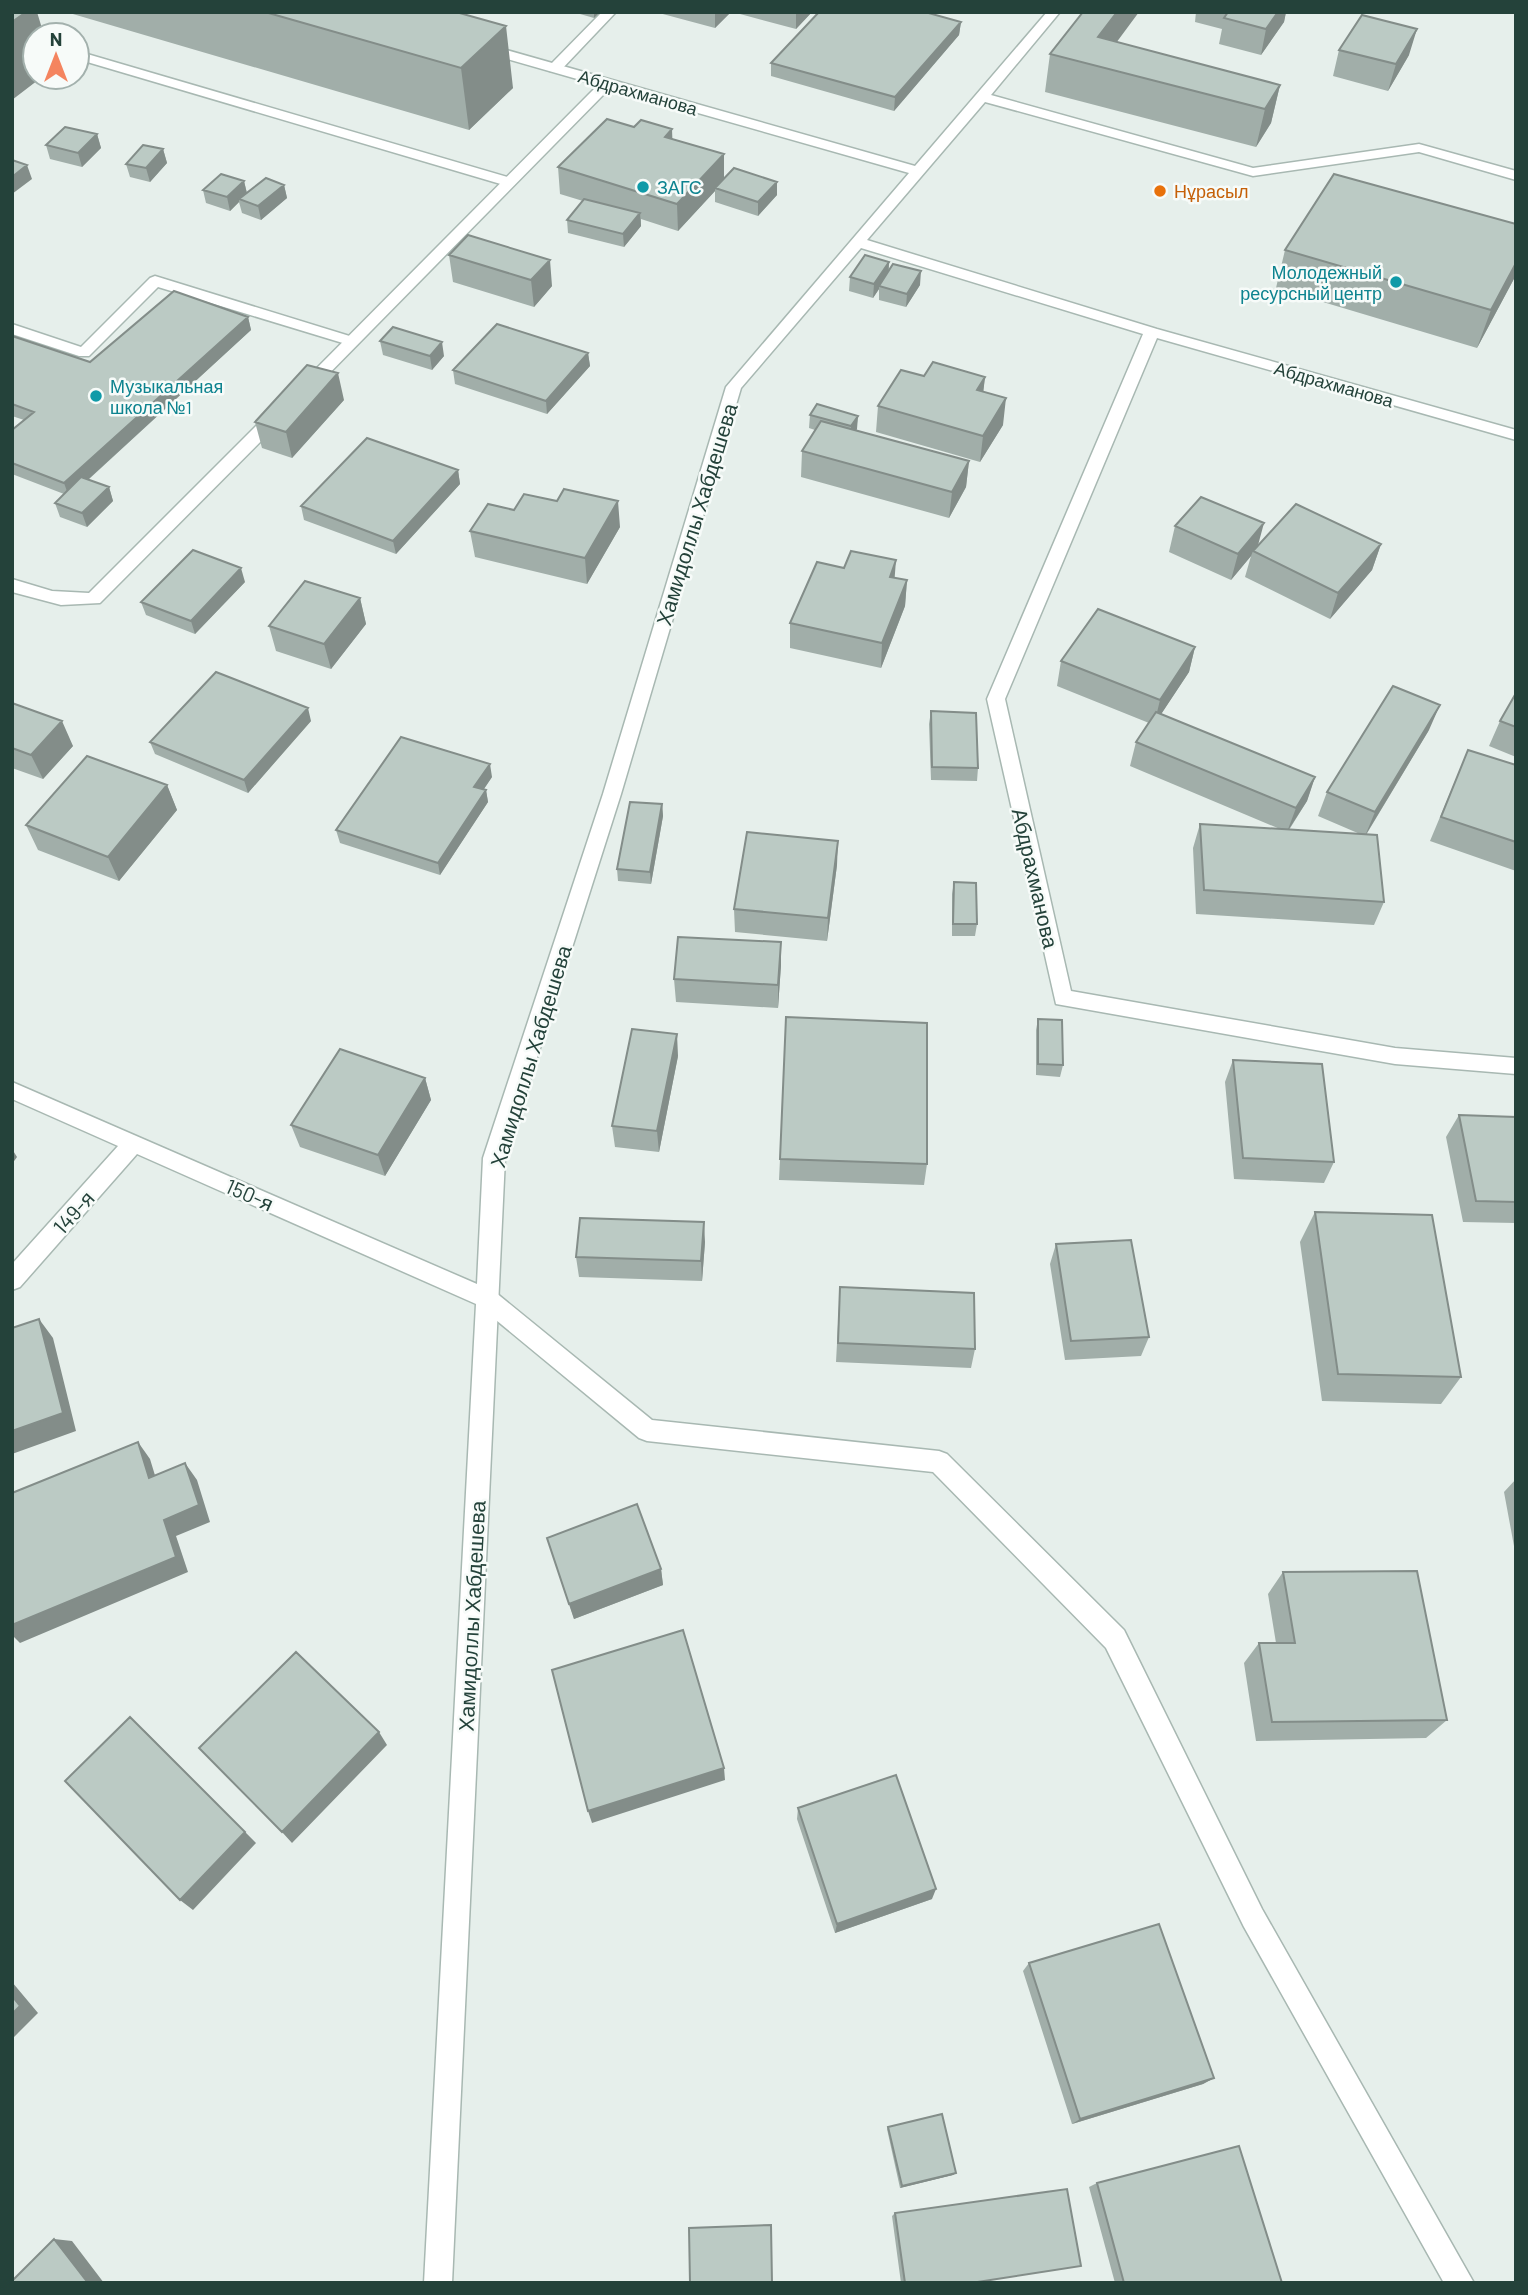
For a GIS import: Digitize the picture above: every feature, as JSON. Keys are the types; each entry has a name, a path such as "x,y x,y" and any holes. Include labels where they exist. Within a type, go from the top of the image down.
{"street":[{"path":"555,68 610,12"},
{"name":"Хамидоллы Хабдешева","path":"438,2283 494,1158 612,794 734,387 860,243 1054,12"},
{"name":"Абдрахманова","path":"476,46 920,172"},
{"path":"91,59 509,182"},
{"path":"12,585 64,601 94,599 607,84"},
{"path":"983,97 1253,172 1419,148 1516,176"},
{"name":"Абдрахманова","path":"860,243 1152,332 1516,435"},
{"path":"12,329 84,353 155,281 351,341"},
{"name":"Абдрахманова","path":"1152,332 996,699 1063,998 1395,1056 1516,1066"},
{"name":"150-я","path":"12,1090 487,1299 647,1430 939,1462 1115,1639 1253,1917 1461,2283"},
{"name":"149-я","path":"12,1280 134,1143"}],"building":[{"path":"12,12 26,12 12,22"},
{"path":"265,12 456,12 506,26 461,68"},
{"path":"819,12 925,12 961,22 895,97 771,63"},
{"path":"1083,12 1117,12 1098,37 1280,85 1265,109 1050,54"},
{"path":"1228,12 1278,12 1266,29 1224,18"},
{"path":"1362,15 1417,29 1396,64 1339,50"},
{"path":"607,119 634,127 641,120 672,129 665,137 724,154 677,204 558,167"},
{"path":"65,127 97,134 78,153 46,145"},
{"path":"143,145 163,149 146,168 126,164"},
{"path":"12,160 27,165 12,177"},
{"path":"734,168 777,182 758,202 715,188"},
{"path":"221,174 244,181 227,197 203,190"},
{"path":"1334,174 1516,224 1516,263 1491,310 1285,250"},
{"path":"266,178 284,185 258,206 239,199"},
{"path":"584,199 640,213 623,234 567,220"},
{"path":"468,235 550,260 531,280 449,255"},
{"path":"865,255 889,262 874,284 850,277"},
{"path":"893,264 921,271 907,294 879,286"},
{"name":"Музыкальная школа №1","path":"174,291 248,317 64,483 12,463 12,430 34,412 12,404 12,336 90,362"},
{"path":"497,324 588,353 546,401 453,370"},
{"path":"393,327 442,342 430,356 380,341"},
{"path":"933,362 985,377 977,390 1006,398 983,436 878,406 901,370 924,376"},
{"path":"307,365 338,373 286,432 255,422"},
{"path":"817,404 858,416 851,426 810,415"},
{"path":"821,421 969,461 952,492 802,451"},
{"path":"367,438 458,470 393,541 301,506"},
{"path":"81,477 109,487 82,513 55,503"},
{"path":"564,489 618,501 585,558 470,531 488,504 514,510 524,494 557,501"},
{"path":"1201,497 1264,523 1238,554 1175,526"},
{"path":"1296,504 1381,544 1338,593 1253,551"},
{"path":"193,550 241,568 191,621 141,602"},
{"path":"851,551 896,560 890,577 907,580 882,643 790,623 817,562 844,568"},
{"path":"305,581 360,598 324,644 269,626"},
{"path":"1098,609 1195,647 1160,700 1061,661"},
{"path":"216,672 308,708 244,780 150,742"},
{"path":"1393,686 1440,705 1375,812 1327,792"},
{"path":"1516,693 1516,727 1500,721"},
{"path":"12,703 62,721 31,755 12,748"},
{"path":"931,711 976,713 978,768 932,767"},
{"path":"1156,712 1315,777 1296,808 1136,742"},
{"path":"401,737 490,764 474,787 486,790 438,863 336,830"},
{"path":"1468,750 1516,765 1516,842 1441,817"},
{"path":"87,756 167,785 108,857 26,825"},
{"path":"630,802 662,804 650,872 617,869"},
{"path":"1200,824 1377,835 1384,902 1204,890"},
{"path":"747,832 838,841 828,918 734,909"},
{"path":"954,882 976,883 977,924 953,924"},
{"path":"678,937 781,942 778,985 674,979"},
{"path":"786,1017 927,1023 927,1164 780,1159"},
{"path":"1038,1019 1062,1020 1063,1065 1038,1064"},
{"path":"632,1029 677,1034 657,1131 612,1126"},
{"path":"340,1049 425,1078 378,1155 291,1125"},
{"path":"1233,1060 1322,1064 1334,1162 1243,1158"},
{"path":"1459,1115 1516,1117 1516,1202 1476,1201"},
{"path":"1315,1212 1432,1215 1461,1377 1338,1374"},
{"path":"580,1218 704,1222 701,1261 576,1257"},
{"path":"1131,1240 1149,1337 1071,1341 1056,1244"},
{"path":"840,1287 974,1293 975,1349 838,1343"},
{"path":"39,1319 63,1413 12,1431 12,1328"},
{"path":"138,1442 149,1478 185,1463 199,1505 164,1520 176,1557 12,1625 12,1493"},
{"path":"637,1504 661,1569 569,1604 547,1538"},
{"path":"1417,1571 1447,1720 1272,1722 1259,1643 1295,1643 1283,1572"},
{"path":"683,1630 724,1768 588,1811 552,1670"},
{"path":"296,1652 379,1732 282,1832 199,1748"},
{"path":"130,1717 245,1832 180,1900 65,1781"},
{"path":"896,1775 936,1889 837,1924 798,1808"},
{"path":"1159,1924 1214,2078 1080,2119 1029,1963"},
{"path":"12,1996 20,2006 12,2014"},
{"path":"942,2114 956,2173 902,2186 888,2127"},
{"path":"1239,2146 1282,2283 1124,2283 1097,2183"},
{"path":"1067,2189 1081,2266 971,2283 905,2283 895,2213"},
{"path":"771,2225 772,2283 690,2283 689,2228"},
{"path":"54,2239 88,2283 12,2283 12,2281"}],"place":[{"name":"ЗАГС","path":"643,187"},
{"name":"Нұрасыл","path":"1160,191"},
{"name":"Молодежный ресурсный центр","path":"1396,282"},
{"name":"Музыкальная школа №1","path":"96,396"}]}
